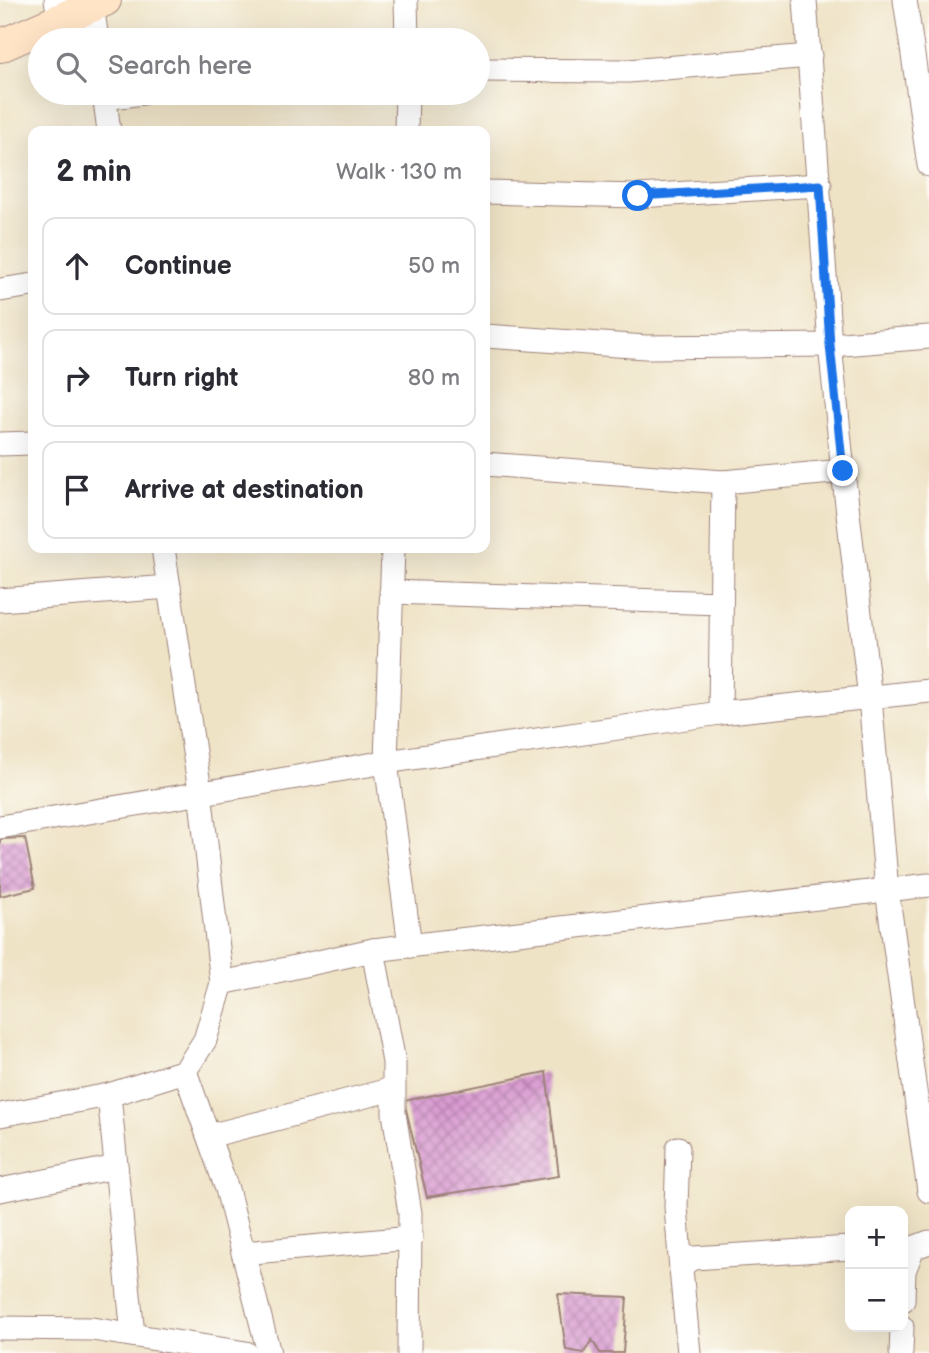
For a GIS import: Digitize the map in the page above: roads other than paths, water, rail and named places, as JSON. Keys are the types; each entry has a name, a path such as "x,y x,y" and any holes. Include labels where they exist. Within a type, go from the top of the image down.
{"street":[{"path":"406,0 407,28"},
{"path":"805,0 830,345 843,471 870,698 887,890 929,1191"},
{"path":"905,0 929,165"},
{"path":"29,28 58,10 99,3 98,28"},
{"path":"0,46 28,29"},
{"path":"490,70 628,71 810,56"},
{"path":"105,105 108,126"},
{"path":"406,126 407,105"},
{"path":"490,192 638,196 820,185"},
{"path":"0,290 28,286"},
{"path":"490,336 646,347 830,345 929,337"},
{"path":"0,444 28,443"},
{"path":"490,464 723,482 843,471"},
{"path":"720,713 723,482"},
{"path":"0,1115 109,1095 185,1071 205,1040 222,983 200,791 164,553"},
{"path":"393,553 386,761 410,946"},
{"path":"0,600 169,587"},
{"path":"391,592 721,603"},
{"path":"0,827 386,761 720,713 929,691"},
{"path":"222,983 373,950 929,885"},
{"path":"373,950 394,1062 394,1113 410,1213 409,1353"},
{"path":"185,1071 227,1189 269,1353"},
{"path":"209,1136 393,1088"},
{"path":"109,1095 133,1335"},
{"path":"678,1148 676,1207 689,1353"},
{"path":"0,1190 116,1167"},
{"path":"243,1253 411,1238"},
{"path":"905,1269 915,1246"},
{"path":"681,1269 693,1258 845,1248"},
{"path":"0,1328 92,1329 246,1353"},
{"path":"901,1353 902,1332"}]}
